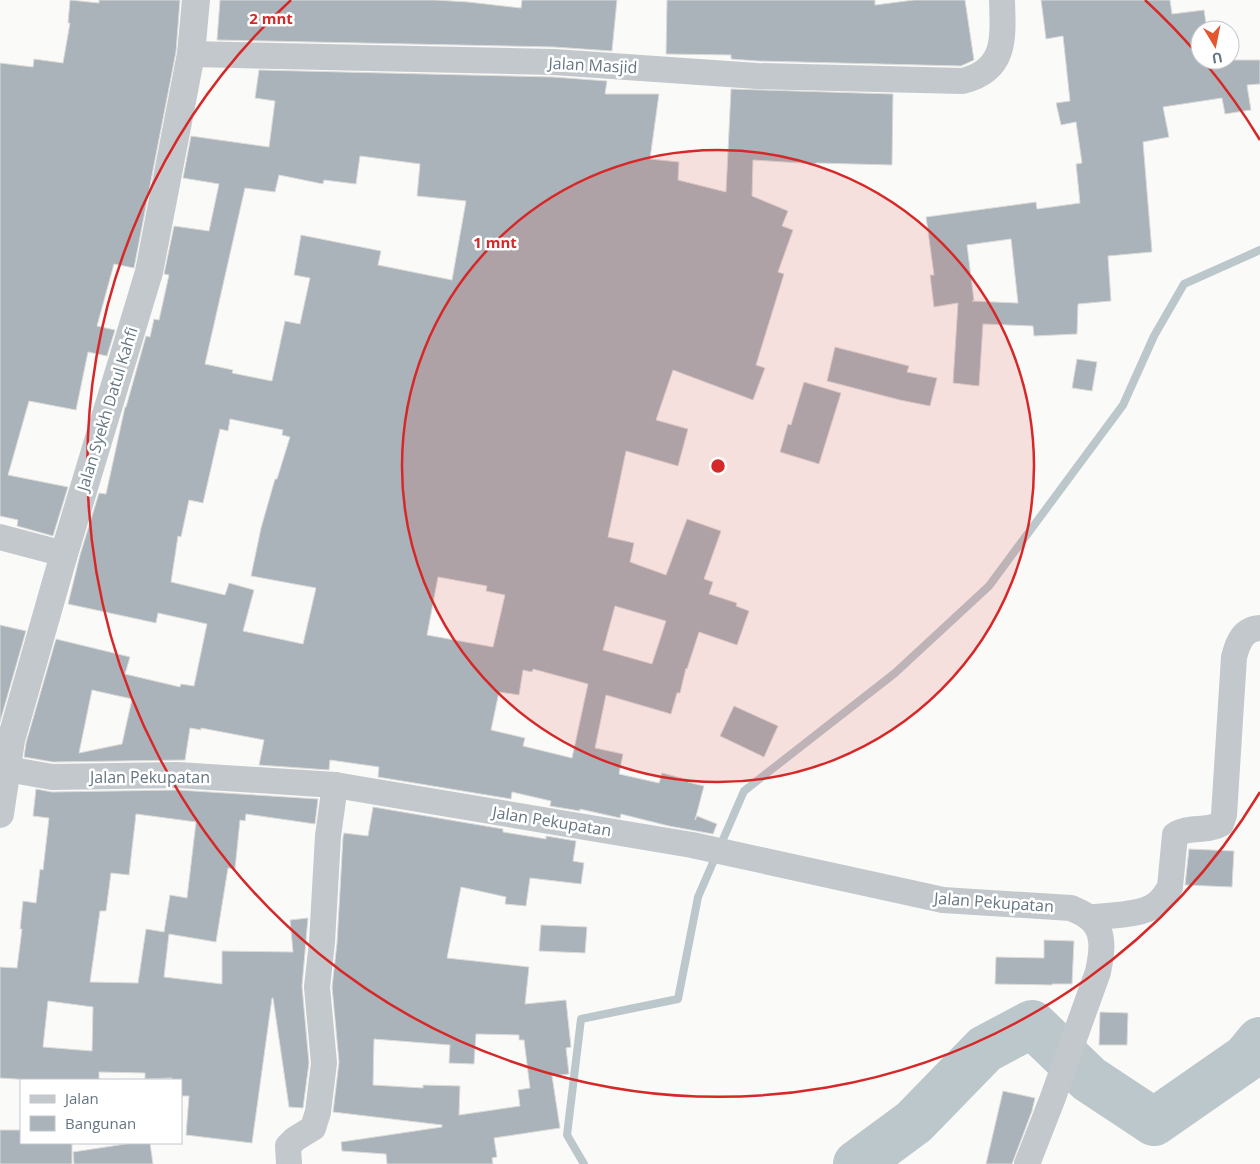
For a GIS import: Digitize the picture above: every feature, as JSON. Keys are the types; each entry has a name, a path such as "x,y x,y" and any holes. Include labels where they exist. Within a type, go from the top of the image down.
{"street":[{"name":"Jalan Syekh Datul Kahfi","path":"0,814 7,768 6,739 64,554 148,272 191,54 196,0"},
{"name":"Jalan Masjid","path":"191,54 554,62 757,76 963,81 977,78 991,66 1000,53 1003,37 1002,0"},
{"path":"0,538 64,554"},
{"path":"1089,918 1140,911 1155,905 1170,887 1175,835 1179,832 1214,828 1221,824 1224,814 1234,656 1237,644 1243,634 1254,628 1260,628"},
{"name":"Jalan Pekupatan","path":"7,768 52,777 178,775 335,785 692,845 943,900 1071,908 1089,918"},
{"path":"289,1164 288,1146 295,1139 313,1128 318,1112 324,1063 317,987 322,942 328,836 335,785"},
{"path":"1027,1164 1098,972 1102,951 1098,929 1089,918"}],"building":[{"path":"70,0 99,3 99,0 180,0 176,52 134,268 114,264 97,326 115,330 107,356 88,352 76,410 29,401 8,475 68,487 53,536 17,526 18,520 0,516 0,63 33,67 34,59 63,63 70,23 68,23"},
{"path":"220,0 435,0 521,8 522,0 617,0 612,51 554,47 217,40"},
{"path":"667,0 875,0 875,5 914,0 965,0 974,60 961,66 758,61 731,59 731,55 666,54"},
{"path":"1041,0 1170,0 1172,14 1204,10 1206,20 1190,20 1190,70 1240,70 1240,60 1260,60 1260,84 1247,85 1251,110 1225,114 1222,98 1163,107 1169,137 1143,142 1152,252 1108,256 1111,301 1078,304 1077,334 1034,336 1033,326 983,324 979,386 953,383 958,303 934,307 930,275 934,275 926,217 1036,202 1037,209 1080,203 1076,164 1082,163 1076,122 1061,125 1056,103 1070,101 1063,36 1046,39","holes":["1011,239 1018,303 972,301 974,301 967,245"]},
{"path":"259,70 553,77 607,81 605,94 659,94 650,159 679,162 678,180 726,192 731,89 893,94 892,165 816,164 753,160 752,196 788,211 782,226 793,230 778,272 784,274 756,365 765,368 753,400 673,370 656,420 688,429 678,466 626,451 608,537 634,543 630,562 666,575 687,519 721,531 704,579 713,582 709,594 737,603 736,606 749,611 737,645 699,632 686,668 680,693 677,693 671,714 606,695 595,748 623,754 619,774 659,783 662,773 704,786 695,820 697,816 717,824 713,834 669,826 621,814 620,818 580,809 580,811 550,806 551,801 512,792 511,799 378,777 379,767 330,760 329,770 259,765 264,740 201,728 201,730 190,728 185,760 53,762 24,757 26,743 56,639 130,657 125,674 180,687 181,684 194,686 207,624 158,613 156,623 68,604 80,555 99,493 106,494 125,407 146,336 150,337 154,319 159,320 169,275 164,274 174,226 209,231 219,184 183,178 191,136 269,147 275,101 255,98","holes":["360,156 420,164 417,196 466,201 452,280 378,265 381,251 301,235 294,275 310,278 300,324 285,321 272,381 232,373 233,370 205,364 245,188 275,192 279,175 323,184 324,180 356,184","230,419 283,430 282,435 290,437 277,479 275,479 261,528 251,576 316,588 303,644 243,631 254,590 229,583 225,595 171,582 178,536 181,537 189,500 203,503 220,429 228,431","438,577 487,586 486,591 505,595 493,647 427,635","615,606 666,621 652,664 603,650","533,669 588,684 572,758 523,746 525,738 491,730 499,692 519,695 523,670 532,672","92,690 132,699 122,744 79,753"]},
{"path":"835,347 909,366 907,372 937,378 930,406 827,381"},
{"path":"1077,359 1097,362 1092,391 1072,388"},
{"path":"804,382 841,393 819,464 780,452 788,424 791,425"},
{"path":"0,625 26,631 0,722"},
{"path":"734,706 778,726 764,757 720,736"},
{"path":"36,789 52,792 178,790 318,799 315,824 246,814 245,821 240,820 235,869 228,868 216,942 169,934 164,977 222,984 222,951 293,952 290,920 308,918 302,986 309,1063 303,1108 289,1107 273,998 252,1143 186,1135 189,1096 182,1096 182,1079 145,1079 145,1073 99,1072 99,1079 0,1078 0,967 17,968 22,929 20,929 23,901 36,903 40,869 43,870 49,818 33,816","holes":["136,814 196,822 187,898 170,895 164,932 146,929 138,983 90,982 100,911 106,911 111,873 129,875","48,1001 93,1007 92,1051 43,1047"]},
{"path":"373,807 503,829 503,832 546,839 546,836 576,841 573,861 584,863 581,884 530,878 526,906 505,904 506,897 461,887 447,958 529,967 525,1004 566,1000 571,1047 566,1048 569,1074 552,1076 560,1128 494,1138 497,1157 492,1158 493,1164 387,1164 386,1154 342,1151 341,1142 442,1127 442,1125 333,1112 339,1062 332,987 337,943 343,837 344,833 368,836","holes":["476,1034 519,1035 519,1040 524,1040 530,1088 518,1090 520,1106 459,1115 460,1086 423,1085 423,1088 373,1085 374,1039 450,1045 449,1063 474,1064"]},
{"path":"1189,849 1234,851 1232,887 1185,885"},
{"path":"541,925 587,927 585,953 539,951"},
{"path":"1044,940 1074,941 1072,984 995,984 996,957 1044,958"},
{"path":"1100,1012 1128,1013 1127,1045 1099,1045"},
{"path":"1003,1091 1035,1098 1032,1111 1012,1164 986,1164"},
{"path":"0,1130 20,1130 20,1144 72,1144 72,1164 0,1164"},
{"path":"125,1144 150,1144 153,1164 74,1164 73,1152"}],"waterway":[{"path":"584,1164 567,1135 581,1019 678,999 698,897 744,791 895,673 989,586 1123,405 1154,336 1184,284 1260,250"},
{"path":"857,1164 914,1122 985,1049 1032,1024 1089,1079 1154,1122 1246,1058 1260,1041"}]}
